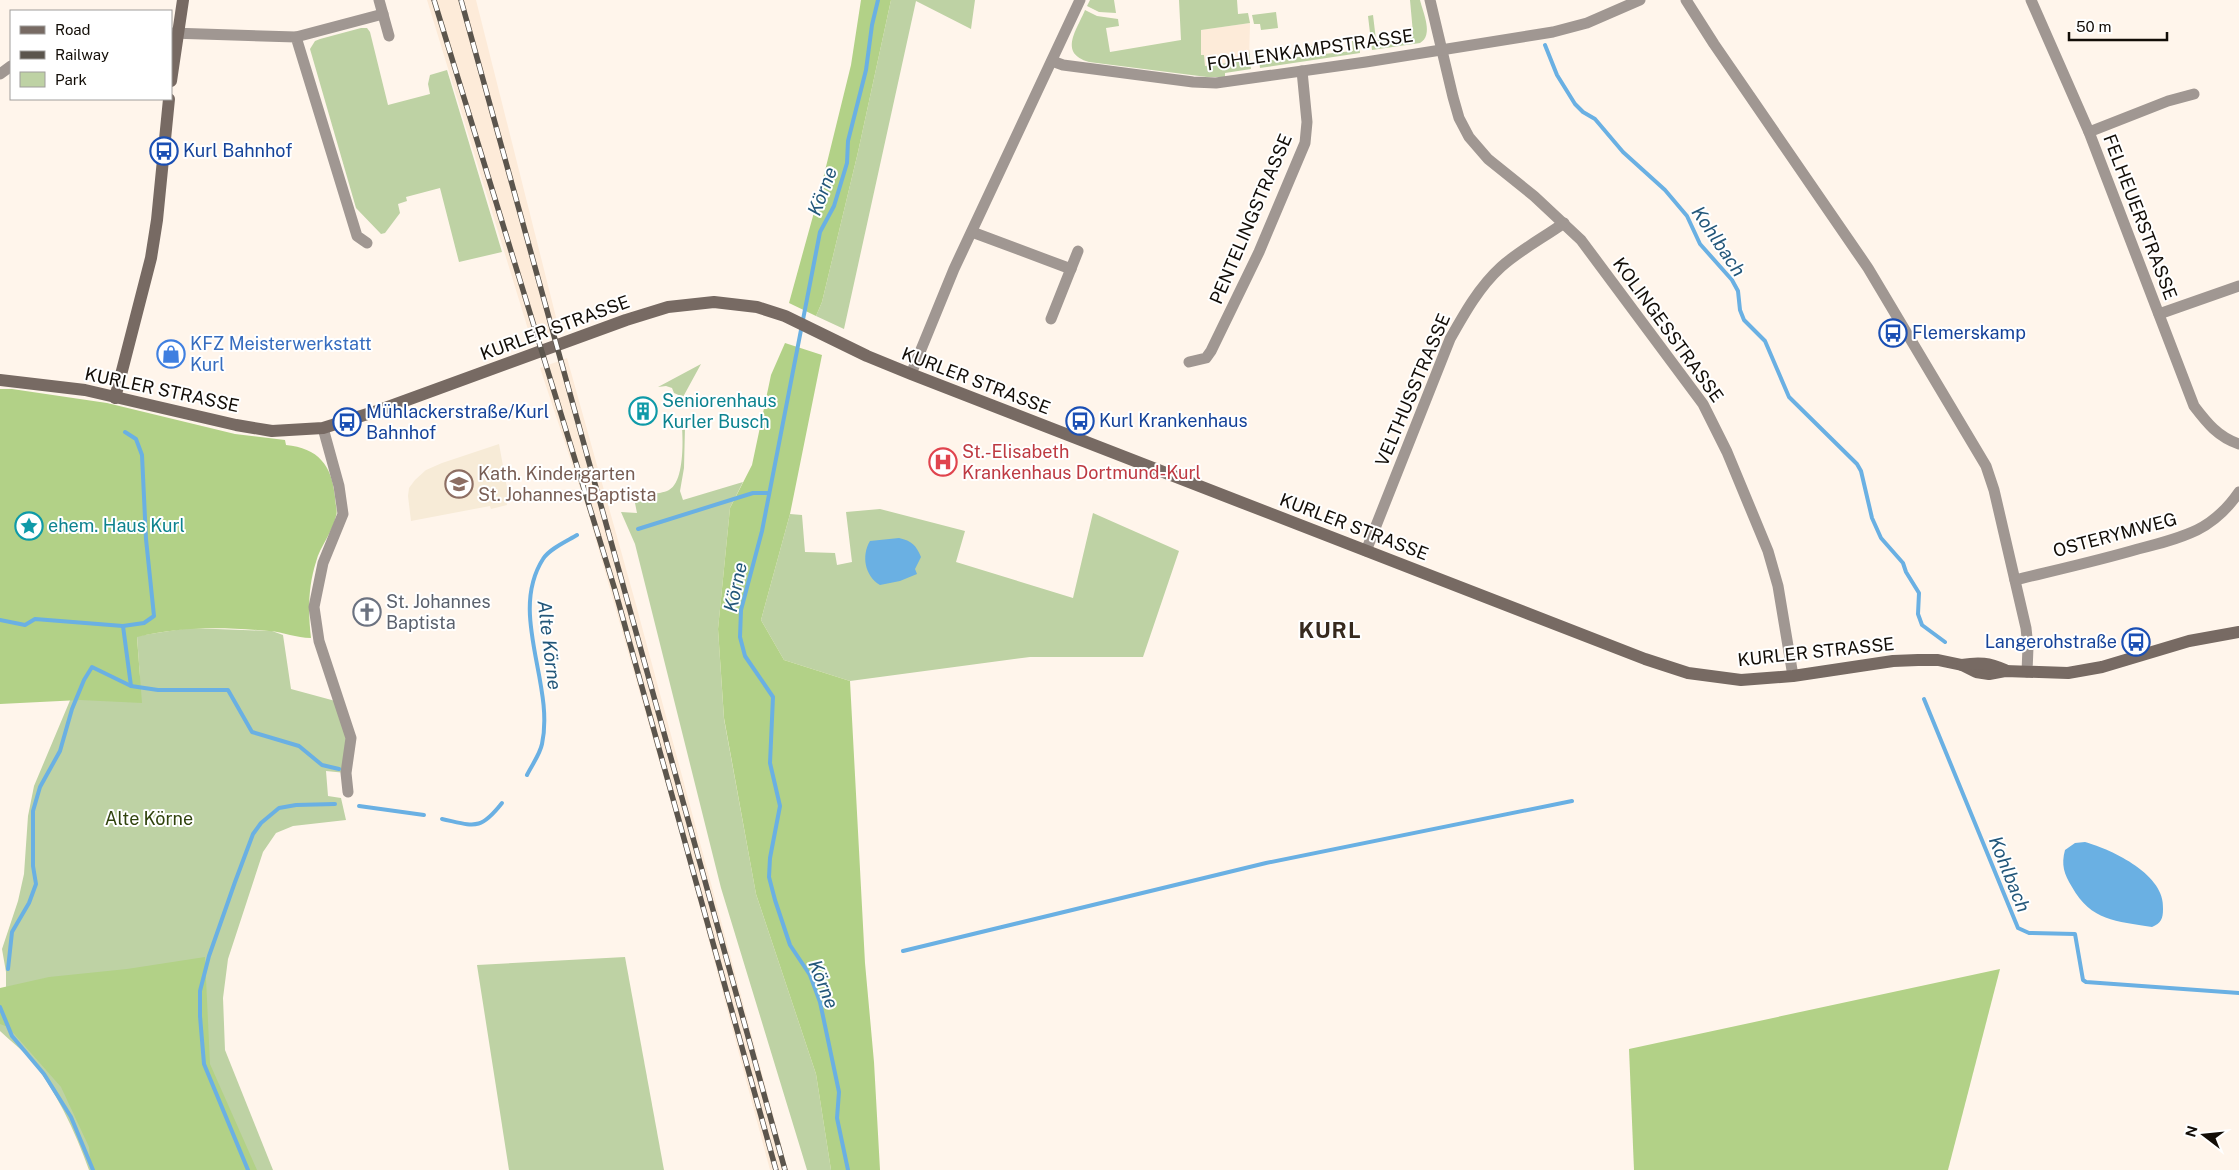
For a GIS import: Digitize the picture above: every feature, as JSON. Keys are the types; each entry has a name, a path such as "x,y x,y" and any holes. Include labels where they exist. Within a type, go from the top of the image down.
{"main road":[{"path":"172,65 174,33 183,0"},
{"path":"115,398 152,252 169,100"},
{"name":"KURLER STRASSE","path":"0,380 85,390 199,418 259,429 298,430 323,428 377,411 626,320 668,307 729,302 757,307 785,316 866,356 911,374 1679,671 1705,677 1741,680 1793,676 1893,661 1938,660 1962,665 1976,672 1989,674 2005,670 2027,672 2085,671 2189,641 2239,632"}],"street":[{"path":"379,0 389,36"},
{"path":"911,374 954,269 1080,0"},
{"name":"KOLINGESSTRASSE","path":"1430,0 1453,97 1469,137 1488,160 1564,223 1581,240 1707,412 1768,551 1778,586 1793,676"},
{"name":"FOHLENKAMPSTRASSE","path":"1052,61 1063,65 1193,82 1216,83 1443,50 1569,29 1620,10 1640,0"},
{"path":"1686,0 1714,44 1868,268 1975,444 1986,466 1994,490 2026,628 2028,647 2027,672"},
{"name":"FELHEUERSTRASSE","path":"2031,0 2089,132 2194,406 2210,427 2228,440 2239,444"},
{"path":"174,33 296,37 383,14"},
{"path":"296,37 357,236 367,243"},
{"name":"PENTELINGSTRASSE","path":"1189,362 1206,358 1210,351 1251,269 1305,143 1308,122 1302,71"},
{"name":"FELHEUERSTRASSE","path":"2089,132 2168,101 2194,94"},
{"name":"VELTHUSSTRASSE","path":"1366,550 1450,339 1461,318 1484,285 1500,268 1564,223"},
{"path":"972,232 1071,269"},
{"path":"1051,319 1078,250"},
{"name":"FELHEUERSTRASSE","path":"2159,314 2239,286"},
{"path":"323,428 339,486 343,514 323,563 314,607 319,641 351,738 346,773 348,792"},
{"name":"OSTERYMWEG","path":"2015,580 2107,558 2178,538 2198,530 2217,517 2239,492"}],"shaded area":[{"path":"427,0 476,0 559,329 531,339"},
{"path":"1250,23 1249,60 1205,66 1204,55 1201,55 1200,30"},
{"path":"567,358 635,601 788,1170 770,1170 682,840 587,509 540,368"},
{"name":"Kath. Kindergarten St. Johannes Baptista","path":"499,444 509,499 506,500 507,505 491,509 490,506 411,521 409,488 426,470"}],"green space":[{"path":"861,0 891,0 858,152 822,302 816,316 789,303 821,187 851,65"},
{"path":"891,0 975,0 971,29 916,1 844,329 816,316 822,302 858,152"},
{"path":"1090,0 1114,0 1116,13 1099,12 1087,6"},
{"path":"1179,0 1237,0 1238,14 1248,13 1250,23 1201,30 1201,55 1204,55 1205,66 1249,60 1249,49 1251,69 1225,73 1225,77 1207,77 1089,62 1074,53 1072,40 1085,10 1097,16 1118,19 1119,26 1106,28 1110,52 1181,40"},
{"path":"1410,0 1420,0 1427,29 1424,39 1420,43 1372,50 1368,16 1373,15 1376,40 1413,33"},
{"path":"1276,12 1278,28 1261,30 1260,24 1254,24 1252,15"},
{"path":"367,28 370,32 388,105 430,94 428,84 430,75 447,70 502,252 459,262 440,188 406,197 407,201 398,204 400,213 385,233 381,234 356,208 310,49 315,41"},
{"path":"1359,40 1360,53 1260,68 1258,53 1263,52 1264,61 1308,56 1308,46 1312,46 1314,55 1353,51 1352,41"},
{"path":"785,343 822,355 790,514 761,620 784,660 850,681 865,963 874,1062 880,1170 831,1170 816,1074 756,894 724,718 718,629 730,508 752,465 771,375"},
{"path":"701,364 683,397 674,393 672,388 666,386 658,387"},
{"path":"0,389 12,389 107,403 235,434 285,440 286,445 315,454 327,467 331,476 337,512 313,571 309,609 311,638 274,632 236,629 203,628 154,633 137,637 142,703 80,700 0,704"},
{"path":"682,427 685,427 684,468 680,491 683,500 743,482 730,508 718,629 724,719 756,894 816,1074 831,1170 807,1170 721,888 635,544 621,512 637,513 635,503 651,498 650,495 667,491 674,486 678,479 682,461"},
{"path":"880,509 965,531 956,562 1073,598 1093,513 1179,551 1143,657 1030,657 850,681 784,660 761,620 790,514 802,515 805,552 835,553 837,565 852,562 846,512"},
{"name":"Alte Körne","path":"189,628 272,631 283,635 291,689 339,702 351,738 346,773 326,771 328,796 341,798 346,820 293,826 276,833 263,852 228,959 223,998 225,1050 273,1170 89,1170 71,1126 48,1083 29,1057 0,1031 0,1003 6,991 6,972 2,949 18,901 24,874 28,816 34,786 71,698 140,678 137,636"},
{"path":"205,957 210,1064 257,1170 91,1170 89,1147 61,1087 8,1027 0,1024 0,988 49,977 127,969"},
{"path":"625,957 664,1170 509,1170 477,965"},
{"path":"2000,969 1948,1170 1634,1170 1629,1049"}],"water":[{"path":"899,538 910,542 921,557 915,569 917,574 900,581 880,585 868,571 865,559 867,547 870,541"},
{"path":"2085,842 2123,858 2147,875 2156,885 2162,897 2163,909 2162,918 2158,924 2152,927 2116,921 2106,918 2087,907 2067,878 2063,860 2065,850 2075,843"}],"waterway":[{"name":"Körne","path":"848,1170 837,1118 839,1092 820,1002 810,975 790,945 769,877 770,858 780,806 770,763 773,697 745,656 740,637 741,610 762,531 820,232 834,206 847,163 848,141 866,70 872,25 878,0"},
{"name":"Kohlbach","path":"1545,45 1557,75 1575,104 1583,112 1595,119 1623,152 1665,190 1687,216 1700,244 1732,280 1738,291 1740,310 1744,320 1765,341 1789,397 1857,464 1861,471 1872,518 1881,538 1903,563 1906,572 1919,593 1918,614 1922,625 1945,642"},
{"path":"0,620 25,625 35,619 123,626 144,623 154,616 146,539 142,455 136,439 125,432"},
{"name":"Alte Körne","path":"638,529 753,493 769,493"},
{"name":"Alte Körne","path":"527,775 541,748 544,721 543,698 531,626 530,603 533,580 546,555 577,535"},
{"path":"123,626 131,686"},
{"path":"8,969 12,932 29,903 36,884 33,866 33,811 40,787 60,751 72,709 84,680 92,667 131,686 158,690 228,690 252,732 299,746 322,765 339,769"},
{"name":"Kohlbach","path":"1924,699 2018,928 2029,933 2075,934 2083,980 2086,982 2239,993"},
{"path":"903,951 1266,863 1572,801"},
{"name":"Alte Körne","path":"442,819 476,824 488,818 502,803"},
{"name":"Alte Körne","path":"248,1170 204,1064 200,991 209,956 253,834 261,823 279,808 296,805 335,804"},
{"name":"Alte Körne","path":"359,806 424,815"},
{"path":"0,1007 12,1036 44,1074 71,1117 93,1170"}],"railway":[{"path":"434,0 615,590 776,1170"},
{"path":"461,0 785,1170"}],"place":[{"name":"Kurl Bahnhof","path":"164,151"},
{"name":"Flemerskamp","path":"1893,333"},
{"name":"KFZ Meisterwerkstatt Kurl","path":"171,354"},
{"name":"Seniorenhaus Kurler Busch","path":"643,411"},
{"name":"Kurl Krankenhaus","path":"1080,421"},
{"name":"Mühlackerstraße/Kurl Bahnhof","path":"347,422"},
{"name":"St.-Elisabeth Krankenhaus Dortmund-Kurl","path":"943,462"},
{"name":"Kath. Kindergarten St. Johannes Baptista","path":"459,484"},
{"name":"ehem. Haus Kurl","path":"29,526"},
{"name":"St. Johannes Baptista","path":"367,612"},
{"name":"Langerohstraße","path":"2136,642"}],"district":[{"name":"KURL","path":"1330,630"}]}
